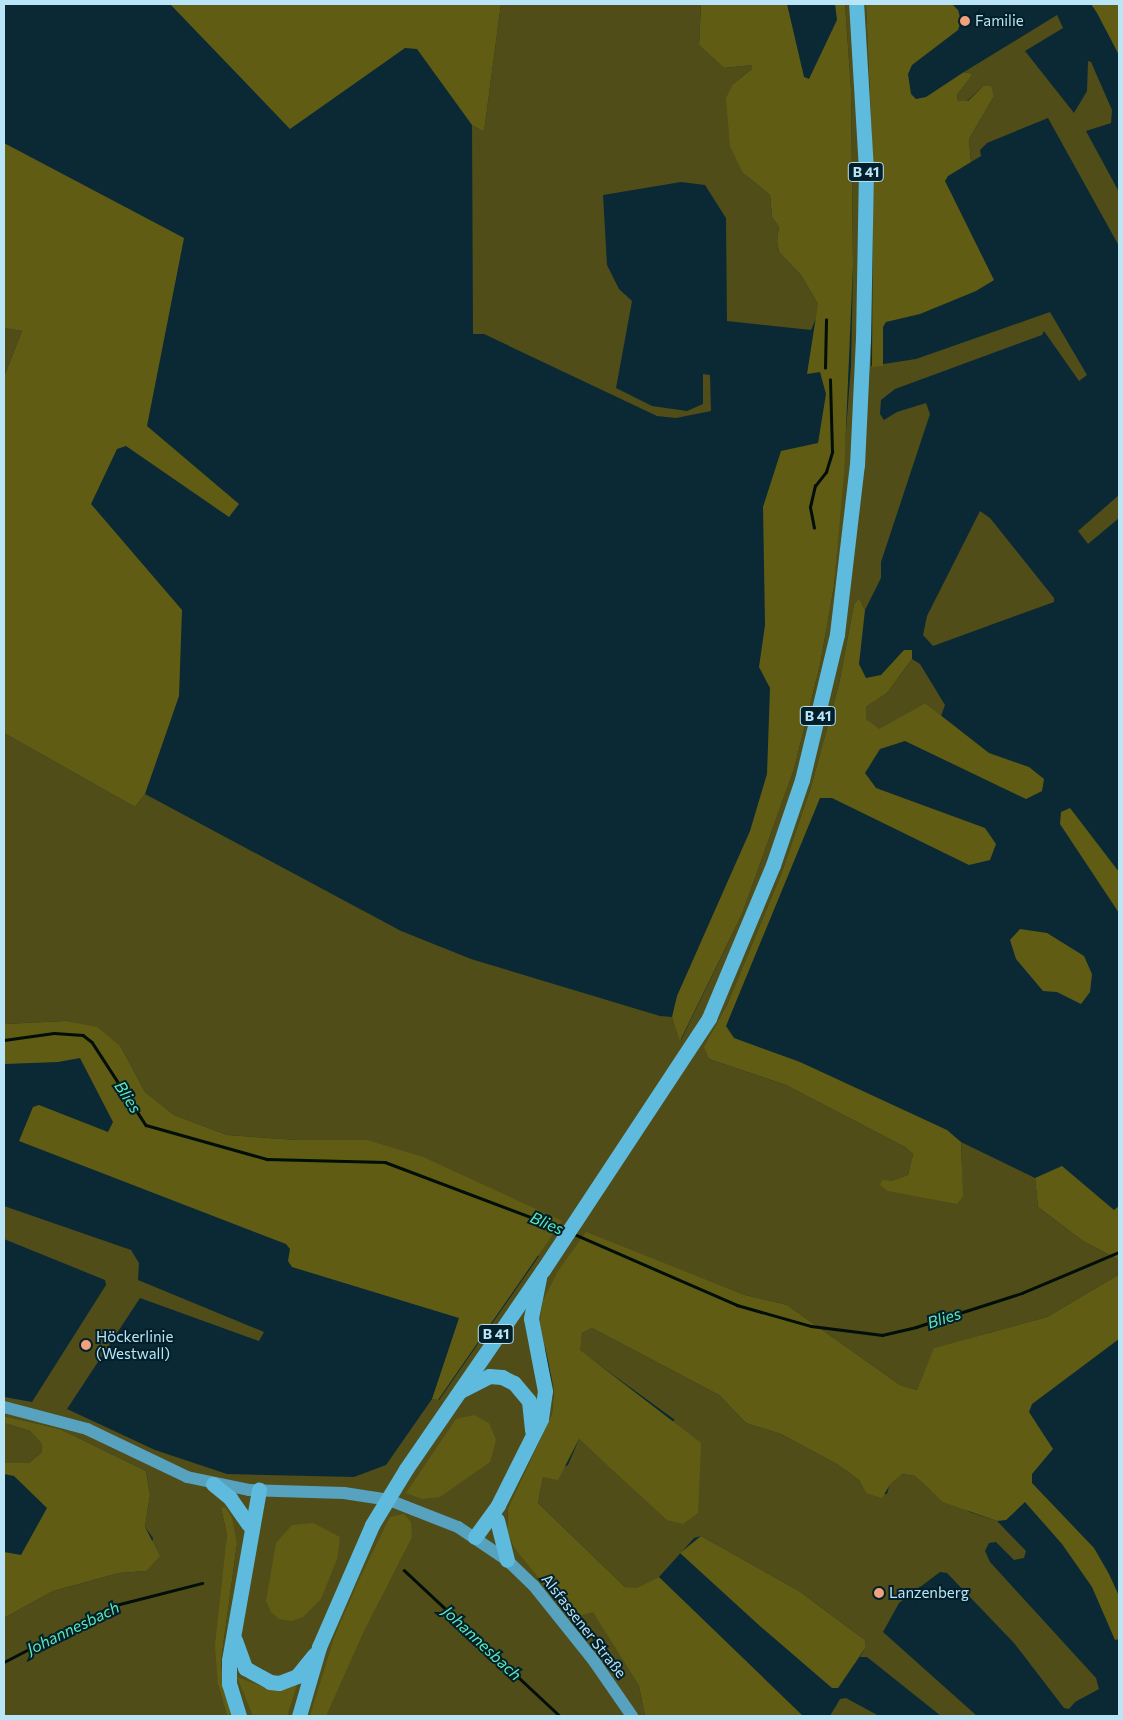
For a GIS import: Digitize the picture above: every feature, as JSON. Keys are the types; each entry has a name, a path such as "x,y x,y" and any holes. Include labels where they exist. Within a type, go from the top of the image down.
{"highway":[{"name":"B 41","path":"299,1716 319,1647 372,1525 454,1394 541,1272 709,1018 773,865 802,780 837,634 850,543 861,398 866,170 856,4"},
{"path":"479,1539 498,1512 532,1432 541,1419 545,1391 532,1318 541,1272"},
{"path":"454,1394 475,1381 502,1377 524,1391 532,1413 532,1432"},
{"path":"213,1484 230,1498 248,1529"},
{"path":"239,1716 229,1684 229,1660 235,1637 254,1490"},
{"path":"498,1512 507,1560"},
{"path":"235,1637 245,1668 270,1682 279,1682 297,1676 319,1647"}],"main road":[{"name":"Alsfassener Straße","path":"4,1406 87,1429 165,1469 213,1484 254,1490 344,1493 389,1500 432,1514 479,1539 507,1560 560,1617 632,1716"}],"shaded area":[{"path":"170,4 501,4 484,132 472,125 417,49 405,48 290,129"},
{"path":"501,4 701,4 699,45 724,68 752,65 752,69 733,84 743,173 770,195 772,217 779,227 777,241 779,252 801,275 818,304 818,314 811,330 727,321 726,218 705,185 681,182 603,195 607,265 619,289 632,301 616,388 652,406 687,411 703,404 703,374 710,375 711,411 676,418 657,416 484,334 473,334 472,125 484,132"},
{"path":"701,4 787,4 804,77 809,79 837,20 835,4 845,4 851,89 853,265 844,474 834,586 820,665 794,769 742,914 680,1041 672,1017 677,996 750,831 767,774 770,688 759,667 765,625 763,507 781,451 818,443 826,394 820,372 807,374 818,304 801,275 779,252 777,241 779,227 772,217 770,195 743,173 730,146 726,98 733,84 752,69 752,65 724,68 699,45"},
{"path":"845,4 866,4 873,169 871,366 916,359 1050,312 1087,375 1079,381 1044,331 1042,335 895,389 881,400 880,414 884,420 897,412 926,403 930,414 881,562 881,578 865,610 859,598 854,604 839,684 811,787 782,872 727,1005 705,1047 709,1059 786,1085 905,1147 913,1154 908,1175 880,1185 962,1174 961,1142 1035,1178 1038,1207 1083,1241 1119,1260 1118,1275 1047,1317 935,1348 917,1390 900,1385 787,1305 745,1295 586,1233 544,1352 554,1390 552,1414 508,1508 507,1530 514,1548 576,1617 593,1611 639,1686 645,1716 231,1716 223,1683 221,1661 237,1544 221,1508 227,1535 218,1685 227,1716 4,1716 4,1618 53,1591 119,1573 146,1571 153,1538 145,1527 150,1495 146,1471 60,1429 4,1416 4,1397 32,1402 106,1285 105,1280 4,1239 4,1206 131,1250 139,1263 138,1280 264,1332 259,1341 140,1298 67,1409 155,1450 227,1474 354,1477 386,1465 432,1399 439,1400 539,1256 297,1140 227,1135 174,1115 145,1092 121,1047 65,1021 4,1024 4,733 135,807 145,794 401,931 471,959 660,1016 672,1017 681,1040 742,914 794,769 820,665 834,586 851,366 853,265 851,89"},
{"path":"866,4 952,4 958,10 961,21 958,30 912,65 908,74 911,94 916,99 926,97 964,72 973,74 957,95 958,101 968,101 983,86 991,86 994,96 969,139 971,162 948,176 945,181 994,280 976,291 920,314 886,322 883,327 883,366 872,367 873,169"},
{"path":"1091,4 1119,4 1119,55 1097,13"},
{"path":"1057,15 1063,28 1025,51 1074,113 1087,91 1088,61 1091,62 1112,110 1111,123 1086,131 1119,192 1119,246 1048,118 987,143 980,150 981,156 971,162 969,139 994,96 990,86 983,86 967,101 958,101 957,95 973,74 964,72"},
{"path":"4,143 184,238 147,426 239,504 229,517 126,446 117,449 91,504 182,610 179,696 145,794 135,807 4,733 4,377 22,331 4,328"},
{"path":"4,328 22,331 4,377"},
{"path":"1119,495 1119,518 1088,544 1078,531"},
{"path":"980,511 990,518 1054,598 1054,602 933,646 923,635 927,616"},
{"path":"859,598 865,610 859,664 866,678 881,675 904,650 912,650 912,659 887,693 866,707 866,719 879,729 925,703 989,753 1029,767 1044,779 1042,791 1026,799 905,741 880,749 865,773 876,788 985,828 996,844 990,860 969,865 832,798 820,798 726,1026 734,1038 800,1062 947,1130 961,1142 963,1196 957,1204 888,1191 880,1185 882,1180 891,1181 908,1175 913,1154 905,1147 786,1085 709,1059 704,1047 727,1005 782,872 811,787 839,684 854,604"},
{"path":"912,659 920,664 945,705 941,716 925,703 878,730 866,719 866,707 887,693"},
{"path":"1070,808 1119,872 1119,913 1060,824 1061,812"},
{"path":"1020,929 1047,933 1084,956 1092,974 1090,992 1081,1004 1057,992 1043,991 1016,959 1010,940"},
{"path":"65,1021 97,1027 121,1047 145,1092 174,1115 227,1135 297,1140 367,1140 423,1157 562,1221 438,1400 432,1399 459,1318 292,1267 288,1261 290,1249 286,1244 19,1141 33,1107 39,1105 108,1132 113,1122 80,1058 58,1062 4,1064 4,1024"},
{"path":"1062,1166 1114,1210 1119,1206 1119,1260 1083,1241 1038,1207 1035,1178"},
{"path":"586,1232 745,1295 787,1305 900,1385 917,1390 934,1348 1047,1317 1118,1275 1119,1271 1119,1339 1032,1404 1029,1412 1053,1449 1032,1474 1032,1483 1094,1548 1109,1574 1119,1596 1119,1639 1115,1640 1092,1587 1062,1544 1025,1502 1006,1520 997,1521 943,1502 915,1476 902,1474 891,1483 882,1498 866,1493 859,1480 837,1464 781,1434 746,1423 719,1395 592,1328 582,1333 580,1350 701,1443 698,1513 683,1524 667,1520 579,1439 558,1480 543,1477 538,1503 625,1587 637,1588 659,1577 803,1716 645,1716 639,1686 593,1612 576,1617 568,1613 514,1548 507,1531 508,1508 552,1414 554,1390 540,1322 543,1301 558,1271"},
{"path":"592,1328 719,1395 746,1423 781,1434 837,1464 859,1480 866,1493 887,1494 890,1483 901,1474 915,1476 930,1490 970,1512 997,1521 1026,1551 1024,1558 1014,1560 996,1542 989,1543 985,1551 990,1562 1096,1678 1099,1689 1075,1702 1069,1709 1064,1708 1014,1643 947,1573 940,1572 899,1603 883,1632 977,1716 941,1716 867,1657 860,1657 866,1647 865,1640 799,1591 701,1536 694,1538 659,1577 637,1589 625,1587 538,1503 543,1477 568,1465 579,1439 599,1457 675,1420 579,1350 582,1333"},
{"path":"474,1415 489,1423 496,1440 490,1462 440,1497 422,1499 406,1493 456,1419"},
{"path":"4,1416 60,1429 146,1471 150,1495 145,1527 160,1556 146,1571 119,1573 53,1591 4,1618 4,1552 21,1555 47,1508 14,1476 4,1474 4,1463 29,1463 42,1452 41,1443 30,1431 4,1423"},
{"path":"4,1423 30,1431 41,1443 42,1452 29,1463 4,1463"},
{"path":"225,1507 232,1518 237,1544 221,1661 223,1683 231,1716 227,1716 218,1685 215,1645 227,1535 221,1508"},
{"path":"404,1514 411,1522 412,1537 364,1631 326,1716 310,1716 334,1638 358,1582 390,1517"},
{"path":"313,1523 340,1537 337,1559 321,1599 303,1617 292,1621 279,1619 271,1612 266,1601 276,1543 292,1525"},
{"path":"701,1536 799,1591 865,1640 866,1647 838,1688 832,1688 761,1627 680,1553"},
{"path":"237,1677 269,1689 297,1685 287,1716 253,1716"},
{"path":"846,1698 879,1716 830,1716 840,1699"}],"waterway":[{"path":"825,368 826,320"},
{"path":"814,528 810,507 815,486 826,472 832,452 830,380"},
{"name":"Blies","path":"4,1040 54,1033 83,1035 92,1042 146,1125 267,1159 385,1162 562,1229"},
{"name":"Blies","path":"574,1234 737,1305 811,1326 882,1335 916,1327 1022,1293 1119,1252"},
{"name":"Johannesbach","path":"404,1570 560,1716"},
{"name":"Johannesbach","path":"4,1662 112,1606 202,1583"}],"place":[{"name":"Familie","path":"965,21"},
{"name":"Höckerlinie (Westwall)","path":"86,1345"},
{"name":"Lanzenberg","path":"879,1593"}]}
